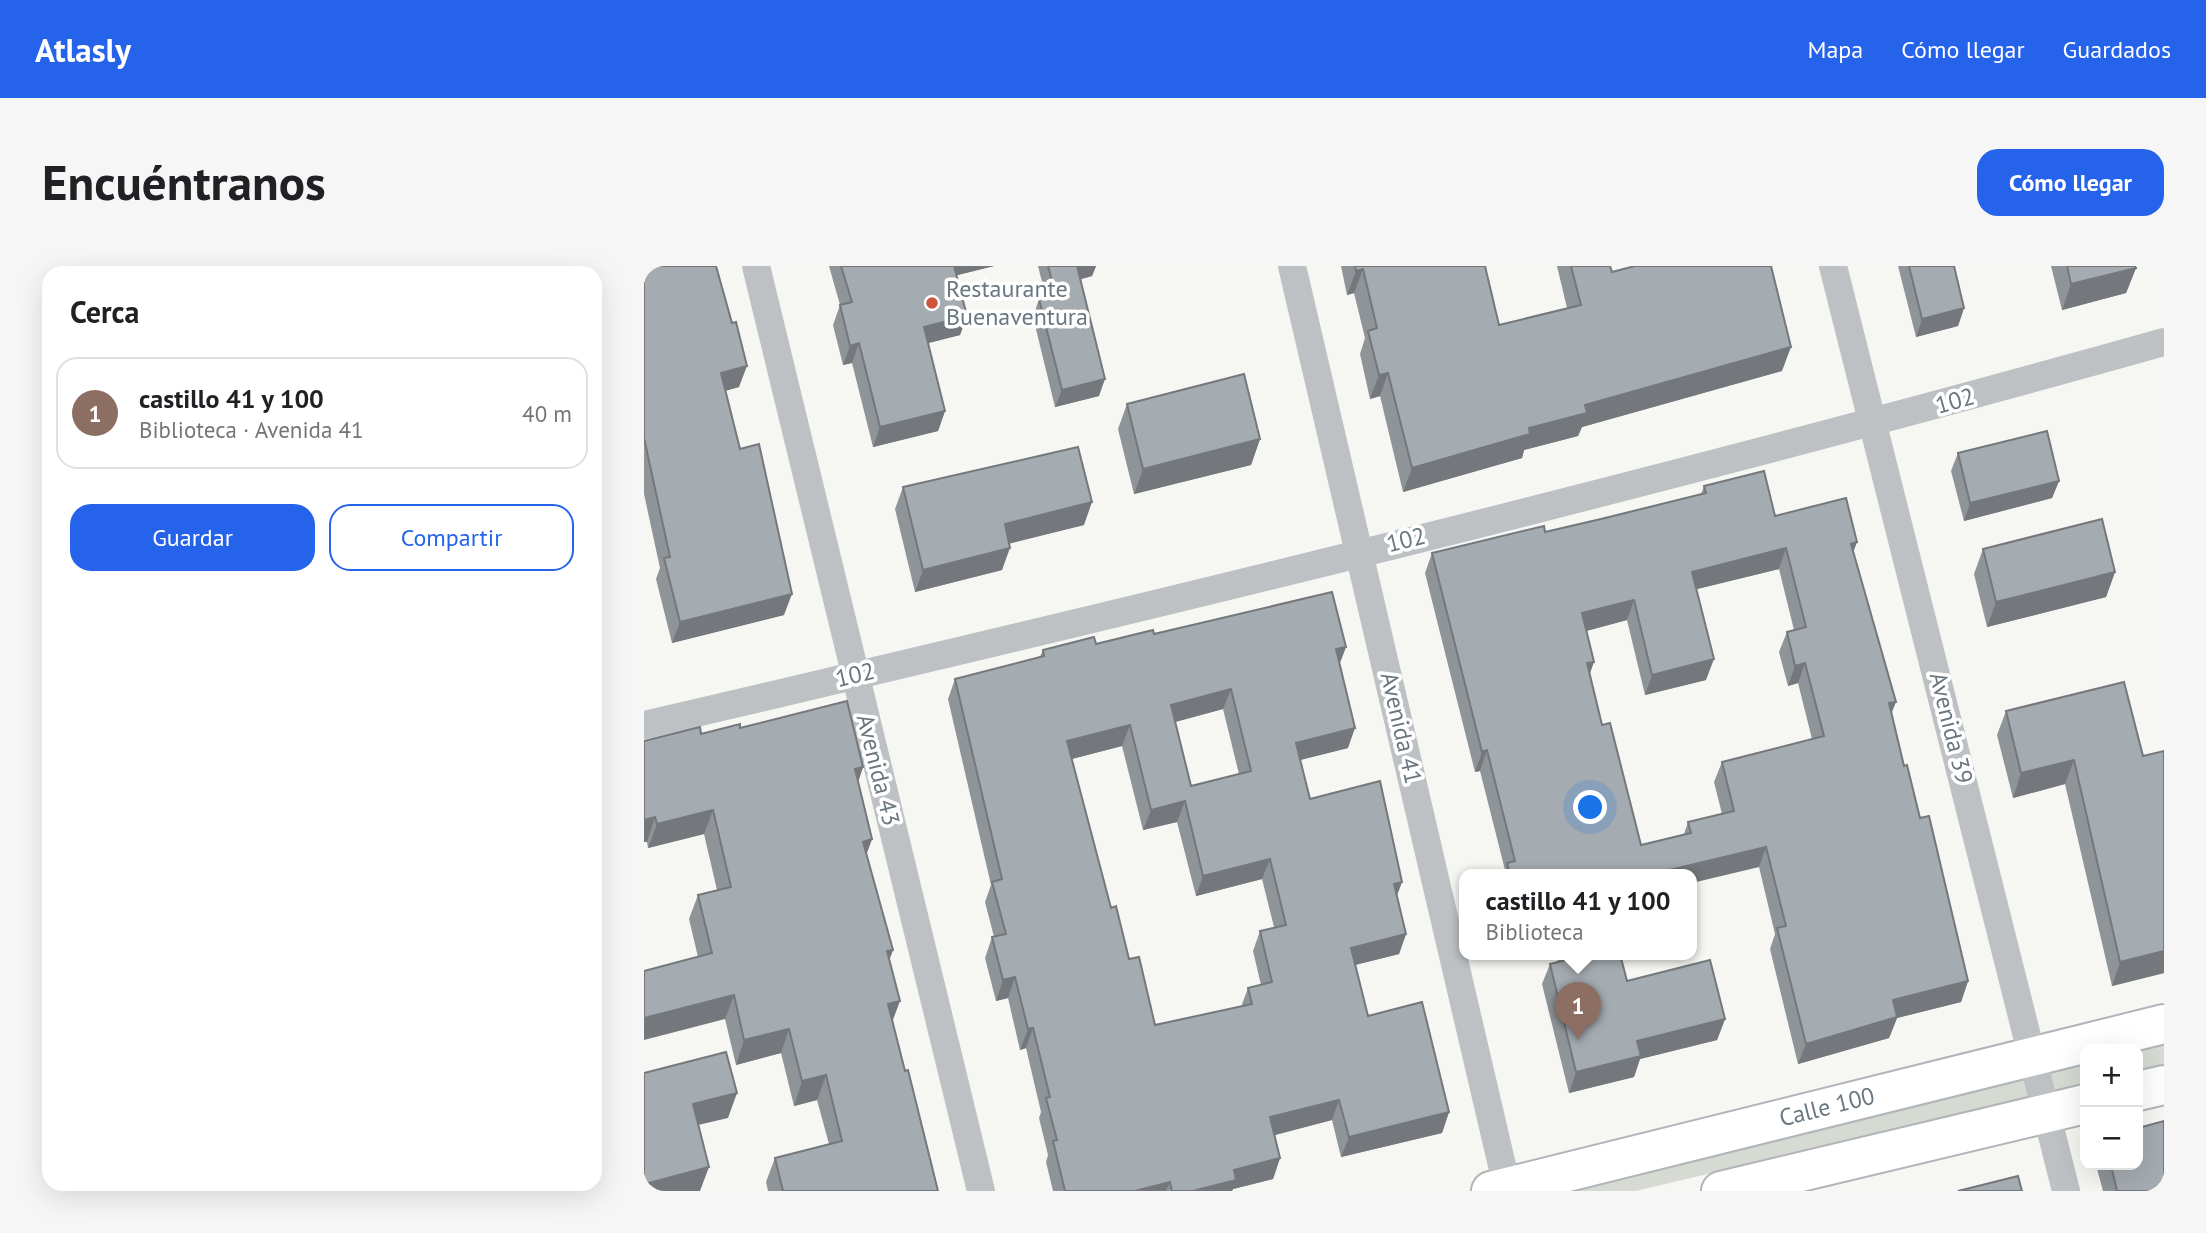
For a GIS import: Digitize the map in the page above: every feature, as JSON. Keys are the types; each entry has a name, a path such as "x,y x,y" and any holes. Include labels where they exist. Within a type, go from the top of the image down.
{"main road":[{"name":"Calle 100","path":"1502,1190 2164,1024"},
{"path":"2143,1090 2164,1085"},
{"path":"1721,1191 2080,1105"}],"street":[{"name":"Avenida 43","path":"756,266 981,1191"},
{"name":"Avenida 41","path":"1292,266 1360,551 1502,1190"},
{"name":"Avenida 39","path":"1833,266 1875,423 2066,1191"},
{"name":"102","path":"644,724 855,676 1875,423 2164,342"}],"shaded area":[{"path":"2164,1045 2164,1065 2143,1070 2143,1050"},
{"path":"2080,1065 2080,1085 1636,1191 1574,1191"}],"building":[{"path":"644,266 716,266 732,323 736,322 747,366 721,373 740,449 759,444 792,594 680,622 664,558 670,557 644,438"},
{"path":"841,266 954,266 967,316 924,327 945,411 880,427 859,343 850,346 840,305 852,302"},
{"path":"1048,266 1077,266 1105,379 1062,390 1039,299 1056,295"},
{"path":"1355,266 1485,266 1499,325 1581,305 1571,266 1610,266 1612,272 1635,266 1771,266 1791,347 1585,405 1587,413 1529,428 1530,434 1412,468 1388,373 1379,375 1368,331 1377,328 1363,269 1356,271"},
{"path":"1909,266 1954,266 1964,308 1922,319"},
{"path":"2067,266 2135,266 2136,268 2071,284"},
{"path":"1244,374 1260,439 1143,469 1127,404"},
{"path":"2047,431 2059,481 1970,503 1958,453"},
{"path":"1078,447 1092,502 1005,524 1010,548 923,570 903,487"},
{"path":"1764,471 1775,516 1846,498 1857,542 1851,544 1896,702 1889,703 1904,766 1907,765 1920,818 1929,816 1968,981 1893,1000 1897,1017 1806,1044 1777,928 1786,926 1766,847 1674,869 1509,869 1507,863 1515,861 1487,750 1482,752 1432,553 1544,526 1545,532 1706,493 1704,486","holes":["1786,548 1806,627 1787,632 1795,666 1805,663 1824,736 1722,762 1734,811 1688,822 1691,833 1641,845 1610,723 1602,725 1587,663 1594,662 1582,613 1634,600 1652,675 1714,659 1692,572"]},
{"path":"2102,519 2115,572 1996,602 1983,549"},
{"path":"1332,592 1346,647 1336,649 1355,728 1296,743 1310,799 1380,781 1402,882 1394,884 1406,934 1351,948 1368,1016 1422,1002 1449,1112 1349,1137 1339,1100 1270,1117 1280,1158 1234,1170 1236,1180 1193,1191 1172,1191 1170,1182 1135,1191 1065,1191 1053,1141 1057,1140 1046,1098 1050,1097 1033,1028 1028,1029 1015,977 1003,980 992,937 1006,934 992,882 1002,879 955,679 1044,656 1043,650 1094,637 1096,644 1153,630 1154,634","holes":["1231,689 1251,771 1191,786 1171,705","1130,725 1151,810 1185,801 1203,876 1270,859 1286,925 1260,931 1272,982 1248,988 1252,1004 1155,1025 1139,957 1129,959 1116,906 1111,908 1067,741"]},
{"path":"2124,682 2143,756 2164,751 2164,951 2120,962 2074,760 2021,773 2006,711"},
{"path":"847,701 863,767 855,769 872,839 863,842 893,950 887,951 900,1001 888,1004 905,1071 908,1070 938,1191 783,1191 775,1158 842,1141 826,1075 802,1081 789,1029 744,1040 734,995 644,1018 644,971 712,953 698,895 731,887 713,810 657,824 655,817 644,820 644,741 700,727 701,734 740,724 740,728"},
{"path":"1566,960 1622,960 1627,981 1710,960 1725,1019 1637,1041 1641,1056 1576,1072 1550,964"},
{"path":"726,1052 737,1093 693,1104 709,1167 649,1183 651,1191 644,1191 644,1073"},
{"path":"2164,1121 2164,1191 2117,1191 2112,1170 2143,1170 2143,1127"},
{"path":"2018,1176 2022,1191 1958,1191"}],"place":[{"name":"Restaurante Buenaventura","path":"932,303"},
{"name":"castillo 41 y 100","path":"1578,1040"}]}
